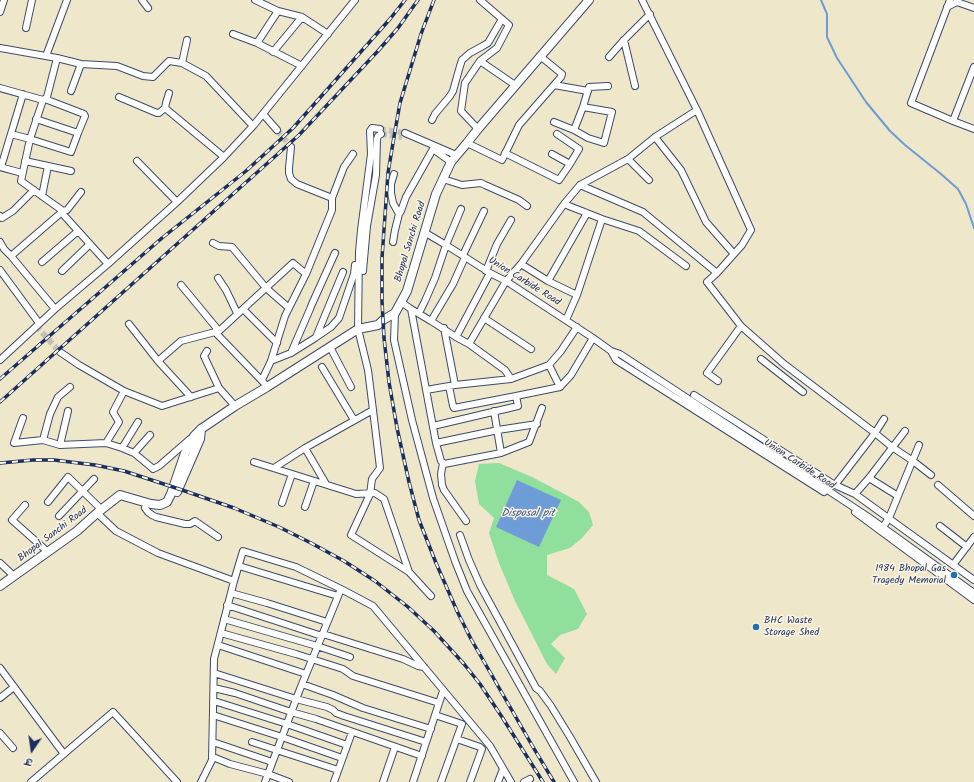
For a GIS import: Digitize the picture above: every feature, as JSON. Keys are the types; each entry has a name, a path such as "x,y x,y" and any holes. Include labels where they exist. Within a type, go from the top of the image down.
{"main road":[{"name":"Bhopal Sanchi Road","path":"0,586 77,531 118,497 152,510 167,507 171,504 176,495 201,429 235,406 360,329 378,325 383,320 395,313 406,291 436,194 451,162 515,85 589,0"},
{"path":"118,497 156,505 166,502 171,494 186,453 197,438"}],"street":[{"path":"0,12 4,0"},
{"path":"26,28 32,0"},
{"path":"46,56 67,0"},
{"path":"142,0 148,8"},
{"path":"255,0 278,11 302,17 328,34"},
{"path":"0,360 39,323 177,202 224,157 253,126 355,0"},
{"path":"478,129 461,111 465,83 480,61 497,48 509,26 480,0"},
{"path":"642,0 697,110 751,230 742,245 707,282 741,326 784,364 931,475"},
{"path":"950,0 911,103 974,129"},
{"path":"947,7 957,2 974,8"},
{"path":"257,43 278,11"},
{"path":"610,57 624,40 650,14"},
{"path":"273,52 302,17"},
{"path":"432,120 453,91 462,60 470,52 488,43 502,19"},
{"path":"233,34 257,43 302,66"},
{"path":"182,63 187,40"},
{"path":"624,40 635,86"},
{"path":"0,48 57,58 81,64 117,66 143,76 153,77 169,61 182,63 206,76 253,126"},
{"path":"467,143 502,160 519,125 562,77 562,74 540,56"},
{"path":"57,58 47,97 44,99 36,119 20,181 62,212 108,264"},
{"path":"480,61 515,85"},
{"path":"71,91 81,64"},
{"path":"953,121 971,82 974,68"},
{"path":"554,85 588,91"},
{"path":"574,130 589,87 608,86"},
{"path":"0,88 44,99 84,114 85,116 71,152 11,134"},
{"path":"119,97 159,113 165,108 169,93"},
{"path":"22,173 0,167 23,94"},
{"path":"554,122 604,144 612,112 583,107"},
{"path":"165,108 224,157"},
{"path":"469,344 506,282 580,185 628,159 655,137 697,110"},
{"path":"263,114 277,130"},
{"path":"36,119 78,133"},
{"path":"360,329 367,226 376,175 376,139 381,131 372,128 370,131 370,159 361,230 360,329 368,370 380,468 372,479 370,494 351,535 409,572 431,596"},
{"path":"505,153 559,180 579,148 557,134"},
{"path":"451,162 433,149 404,135 456,155"},
{"path":"655,137 681,170 706,222 734,254"},
{"path":"291,146 289,173 291,179 297,184 332,198"},
{"path":"393,242 399,214 406,198 433,149"},
{"path":"262,380 271,361 285,316 306,274 332,210 332,198 344,167 352,154"},
{"path":"552,154 570,164"},
{"path":"628,159 649,180"},
{"path":"25,161 71,171"},
{"path":"137,161 177,202"},
{"path":"42,196 48,166"},
{"path":"394,174 391,188 393,203 399,214"},
{"path":"443,180 462,185 481,183 519,200 528,206"},
{"path":"580,185 643,212 717,273"},
{"path":"0,216 2,218 13,211 34,190"},
{"path":"11,256 62,212 67,210 81,192"},
{"path":"564,204 602,219 639,231 686,266"},
{"path":"419,314 436,278 446,245 460,210"},
{"path":"431,320 453,284 484,211"},
{"path":"548,281 587,213"},
{"path":"566,320 577,295 602,219"},
{"path":"456,337 488,272 497,244 511,220"},
{"path":"42,262 78,231"},
{"name":"Union Carbide Road","path":"424,232 566,320 611,351 620,354 867,516 974,593"},
{"path":"0,242 4,249 55,309"},
{"path":"213,243 219,246 232,246 266,288 289,308"},
{"path":"62,271 90,244"},
{"path":"291,353 335,253"},
{"path":"158,361 181,341 217,332 293,263 306,274"},
{"path":"521,264 548,281 577,295"},
{"path":"271,361 291,353 315,338 331,327 339,318 356,265"},
{"path":"0,270 39,323"},
{"path":"315,338 344,272"},
{"path":"218,278 240,311 277,343"},
{"path":"181,285 217,332 267,387"},
{"path":"401,302 469,344 505,370 511,379"},
{"path":"411,309 436,443 440,461 443,463 441,474 442,485 466,522"},
{"path":"395,313 394,340 412,420 433,498 450,547 467,591 574,782"},
{"path":"484,318 531,349"},
{"path":"129,324 158,361 191,397"},
{"path":"718,381 707,373 741,326"},
{"path":"426,390 511,379 549,364 561,351 577,327"},
{"path":"444,328 454,408 560,387 571,375 593,338"},
{"path":"330,347 351,387"},
{"path":"207,351 204,356 219,388 235,406"},
{"name":"Union Carbide Road","path":"611,351 616,360 857,514 974,600"},
{"path":"60,352 124,391 162,406 219,388"},
{"path":"761,359 803,392"},
{"path":"549,364 560,387"},
{"path":"776,371 784,364"},
{"path":"322,367 354,420"},
{"path":"43,440 50,414 58,397 70,387"},
{"path":"106,443 120,422 113,412 124,391"},
{"path":"694,395 835,485 855,494 889,518 974,580 967,588"},
{"path":"433,426 518,406 516,396"},
{"path":"443,463 502,453 529,442 542,408"},
{"path":"274,468 305,448 373,410"},
{"path":"60,445 68,411"},
{"path":"494,411 502,453"},
{"path":"23,418 14,443 43,440 60,445 106,443 134,453 153,469 197,438"},
{"path":"835,485 884,419"},
{"path":"122,448 138,422"},
{"path":"436,443 498,430 537,424"},
{"path":"855,494 905,431"},
{"path":"134,453 150,435"},
{"path":"883,528 889,518 919,445"},
{"path":"305,448 326,484"},
{"path":"254,462 356,494 376,493 384,498 409,572"},
{"path":"282,503 292,474"},
{"path":"48,502 68,477 83,491 116,531 158,553 234,581"},
{"path":"869,478 898,496"},
{"path":"58,516 94,479"},
{"path":"305,507 314,481"},
{"path":"938,485 974,516"},
{"path":"25,505 12,520 48,552"},
{"path":"145,508 156,517 185,524 190,524 195,521 218,537"},
{"path":"940,526 967,547"},
{"path":"460,535 469,560 484,591 536,688 551,706 596,782"},
{"path":"954,565 974,537"},
{"path":"201,782 213,757 214,659 227,605 243,551 296,567 373,606 490,746 511,782"},
{"path":"0,563 14,576"},
{"path":"239,566 338,596"},
{"path":"265,782 296,699 341,589"},
{"path":"231,593 327,622"},
{"path":"227,605 424,667"},
{"path":"224,619 350,657"},
{"path":"221,633 343,669 353,676 439,704"},
{"path":"218,645 306,674"},
{"path":"1,670 64,754"},
{"path":"214,673 296,699 327,707 344,716 426,742"},
{"path":"302,684 363,708 431,729"},
{"path":"0,698 14,687"},
{"path":"214,688 235,693 316,719 422,756"},
{"path":"526,696 536,688"},
{"path":"413,782 443,691"},
{"path":"214,701 347,745"},
{"path":"32,782 113,712 177,782"},
{"path":"213,715 342,758"},
{"path":"436,715 462,724 441,782"},
{"path":"334,782 352,732"},
{"path":"0,734 13,748"},
{"path":"457,739 482,749 470,782"},
{"path":"213,742 272,762"},
{"path":"252,742 338,770"},
{"path":"383,782 395,747"},
{"path":"213,757 230,764 268,774 289,782"},
{"path":"498,782 503,769"}],"green space":[{"path":"499,463 532,477 579,502 589,512 593,525 582,538 570,548 547,555 547,575 574,589 587,614 578,629 560,635 551,644 565,658 556,674 547,664 515,601 499,563 489,533 494,518 479,504 475,481 479,464"}],"water":[{"name":"Disposal pit","path":"517,480 561,500 539,547 496,527"}],"waterway":[{"path":"821,0 827,14 827,37 837,58 866,102 890,131 958,189 966,204 974,228"}],"tunnel":[{"path":"380,129 405,133"},
{"path":"277,130 291,147"},
{"path":"381,134 402,137"},
{"path":"36,326 60,352"}],"railway":[{"path":"0,379 162,238 246,171 293,128 390,19 405,0"},
{"path":"0,402 299,135 377,52 398,28 418,0"},
{"path":"434,0 421,34 400,103 388,173 382,258 382,301 389,382 409,482 419,520 436,563 471,639 554,782"},
{"path":"0,463 54,460 95,465 124,471 234,508 279,527 344,561 375,581 408,607 434,631 464,664 480,684 543,782"}],"place":[{"name":"1984 Bhopal Gas Tragedy Memorial","path":"954,575"},
{"name":"BHC Waste Storage Shed","path":"756,627"}]}
